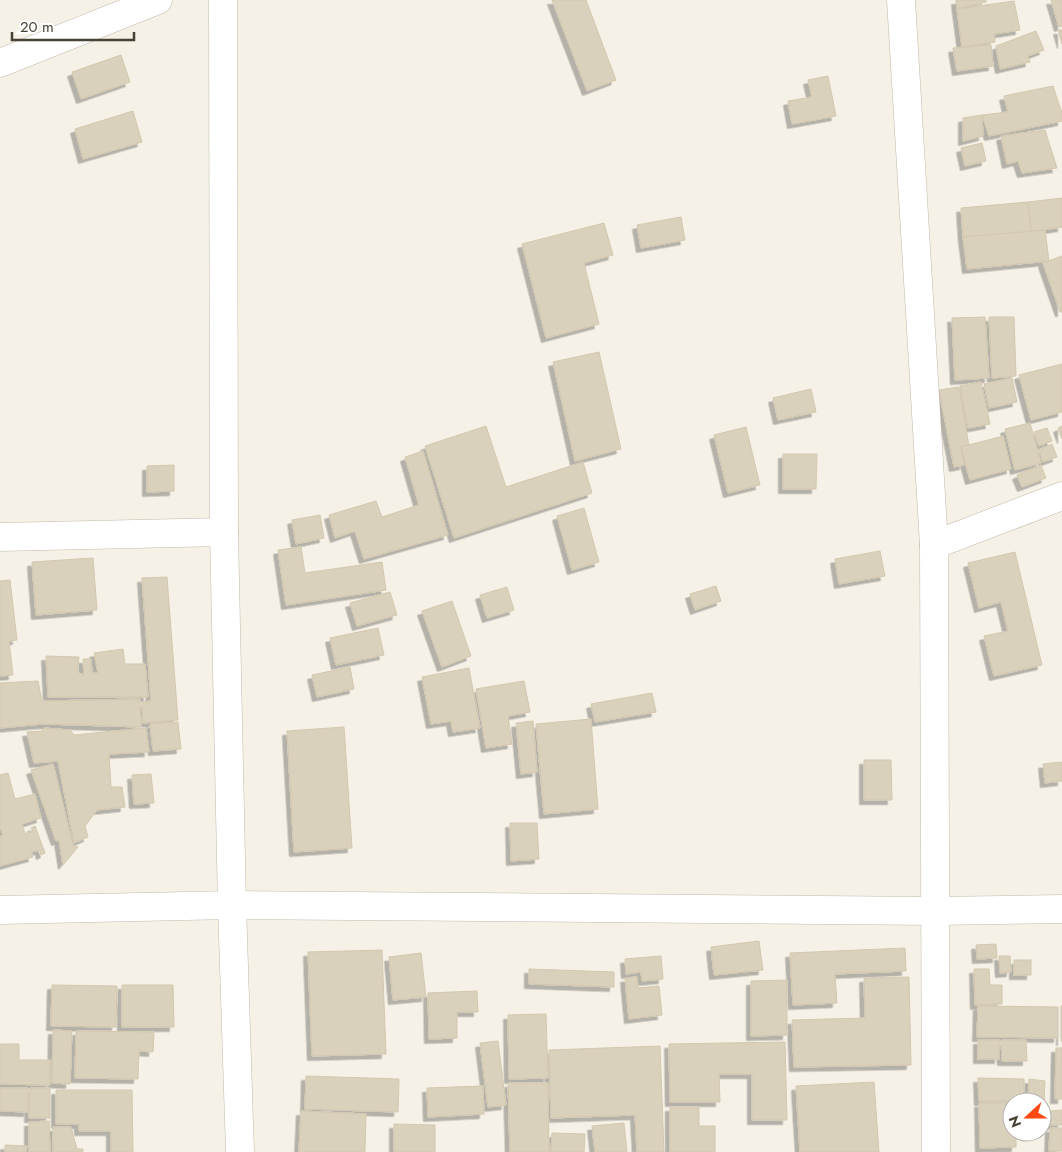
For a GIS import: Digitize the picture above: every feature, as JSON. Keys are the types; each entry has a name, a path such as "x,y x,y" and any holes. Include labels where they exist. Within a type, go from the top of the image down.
{"street":[{"path":"0,63 158,0"},
{"path":"223,0 224,532 232,905 240,1152"},
{"path":"902,0 934,545 936,1152"},
{"path":"934,545 1062,496"},
{"path":"0,538 224,532"},
{"path":"0,910 232,905 935,911 1062,909"}],"building":[{"path":"552,0 586,0 616,80 587,91"},
{"path":"956,0 986,0 986,2 957,9"},
{"path":"1051,0 1062,0 1062,26 1059,27"},
{"path":"1014,1 1020,30 994,34 995,42 962,47 957,9"},
{"path":"1058,30 1062,30 1062,44"},
{"path":"1036,31 1044,50 1028,56 1030,62 1000,69 996,46"},
{"path":"991,45 993,66 957,71 953,48"},
{"path":"121,55 130,82 81,99 72,72"},
{"path":"828,76 836,116 792,124 788,101 812,97 808,80"},
{"path":"1053,86 1062,113 1062,121 989,136 982,115 1008,112 1004,96"},
{"path":"133,111 142,142 83,159 75,129"},
{"path":"982,115 983,136 963,141 963,118"},
{"path":"1045,130 1057,168 1022,173 1018,161 1007,164 1001,136"},
{"path":"982,143 986,161 965,166 961,148"},
{"path":"1062,198 1062,227 1031,232 1028,202"},
{"path":"1028,202 1031,232 963,237 961,208"},
{"path":"681,217 685,240 641,248 637,225"},
{"path":"604,223 613,255 584,263 599,324 546,338 522,244"},
{"path":"1045,230 1049,261 967,269 963,237"},
{"path":"1062,256 1062,312 1060,312 1043,263"},
{"path":"985,317 989,378 955,380 952,318"},
{"path":"989,317 1014,317 1016,376 992,378"},
{"path":"599,352 621,449 575,461 553,362"},
{"path":"1062,364 1062,412 1031,420 1019,375"},
{"path":"1012,378 1017,402 989,408 984,384"},
{"path":"981,382 990,424 968,428 960,386"},
{"path":"959,387 969,446 961,447 964,465 954,467 939,390"},
{"path":"811,389 816,412 778,420 773,398"},
{"path":"1030,423 1041,463 1015,470 1005,429"},
{"path":"486,426 506,487 583,462 592,493 454,538 425,446"},
{"path":"1062,426 1062,439 1058,428"},
{"path":"746,427 760,485 728,493 714,435"},
{"path":"1047,428 1052,441 1039,446 1034,432"},
{"path":"1003,436 1011,469 970,480 961,447"},
{"path":"1052,444 1057,457 1043,462 1039,450"},
{"path":"423,451 448,535 364,559 355,531 335,538 329,515 376,501 382,517 419,505 405,457"},
{"path":"783,454 817,454 816,489 783,489"},
{"path":"174,465 174,491 147,492 147,466"},
{"path":"1041,465 1046,478 1022,487 1017,475"},
{"path":"584,508 599,562 572,570 557,516"},
{"path":"320,515 324,538 296,544 292,520"},
{"path":"301,547 305,573 382,562 386,590 286,605 278,550"},
{"path":"880,551 885,576 839,584 835,559"},
{"path":"1015,552 1042,665 994,676 984,636 1008,631 1001,602 979,608 968,563"},
{"path":"93,558 97,610 36,615 32,562"},
{"path":"167,577 178,720 143,723 142,702 151,701 142,578"},
{"path":"10,580 17,640 9,641 13,675 0,676 0,581"},
{"path":"716,586 721,601 695,610 690,594"},
{"path":"507,587 514,610 487,618 480,595"},
{"path":"390,592 397,615 357,626 350,603"},
{"path":"452,601 471,656 442,667 422,611"},
{"path":"378,628 384,655 336,665 330,638"},
{"path":"123,649 125,664 145,664 148,697 48,697 46,656 79,657 77,672 84,675 83,659 91,659 92,673 98,673 94,653"},
{"path":"350,667 354,689 317,697 312,675"},
{"path":"469,668 480,728 453,732 451,721 431,724 422,677"},
{"path":"38,681 42,701 140,699 141,727 43,724 0,728 0,683"},
{"path":"524,681 530,712 508,716 512,744 486,748 476,689"},
{"path":"652,693 656,712 595,722 591,704"},
{"path":"591,719 598,809 544,814 536,724"},
{"path":"533,721 537,772 521,774 516,723"},
{"path":"178,722 181,749 153,751 150,724"},
{"path":"344,727 352,848 294,852 287,731"},
{"path":"44,728 70,730 74,735 146,728 149,752 109,754 111,787 122,787 125,807 97,810 85,826 88,837 74,843 58,761 34,763 27,732 42,731"},
{"path":"864,760 891,760 892,800 864,800"},
{"path":"1062,762 1062,781 1045,783 1043,764"},
{"path":"53,764 73,845 78,847 63,865 59,840 56,841 31,770"},
{"path":"8,773 15,799 35,794 41,818 22,824 25,834 33,831 31,828 35,826 45,853 41,855 40,850 31,852 33,857 0,866 0,836 3,835 0,827 0,775"},
{"path":"151,774 154,803 134,804 132,775"},
{"path":"510,823 537,823 539,859 511,861"},
{"path":"759,941 763,970 714,975 711,947"},
{"path":"996,944 997,958 977,959 976,945"},
{"path":"905,948 906,971 835,974 837,1003 793,1005 790,953"},
{"path":"382,950 386,1054 312,1056 308,952"},
{"path":"421,953 426,997 393,1000 389,957"},
{"path":"661,956 663,979 642,981 641,972 626,974 625,959"},
{"path":"999,956 1010,956 1011,972 1000,973"},
{"path":"1014,960 1031,960 1031,975 1014,975"},
{"path":"529,969 614,972 614,987 529,984"},
{"path":"974,969 989,969 990,985 1002,985 1002,1004 975,1005"},
{"path":"637,977 638,988 659,986 662,1015 629,1019 625,978"},
{"path":"909,977 911,1065 794,1067 792,1020 865,1018 864,978"},
{"path":"787,980 787,1035 751,1036 751,981"},
{"path":"52,985 117,986 116,1027 51,1026"},
{"path":"122,985 173,985 174,1027 122,1027"},
{"path":"477,991 478,1012 457,1012 457,1038 429,1039 428,993"},
{"path":"978,1006 1058,1007 1058,1038 977,1037"},
{"path":"1061,1006 1062,1041 1061,1041"},
{"path":"546,1014 548,1078 509,1079 508,1015"},
{"path":"53,1030 72,1031 70,1084 52,1083"},
{"path":"76,1031 154,1032 153,1052 139,1051 138,1079 75,1078"},
{"path":"978,1040 999,1040 999,1059 978,1059"},
{"path":"1001,1040 1026,1040 1027,1061 1002,1061"},
{"path":"498,1041 506,1105 488,1107 480,1043"},
{"path":"785,1042 787,1120 752,1120 752,1074 719,1074 720,1102 670,1102 669,1044"},
{"path":"0,1044 19,1044 19,1060 50,1060 50,1085 0,1084"},
{"path":"660,1046 664,1152 637,1152 635,1115 551,1118 549,1050"},
{"path":"1056,1048 1062,1048 1062,1099 1055,1099"},
{"path":"306,1076 399,1079 398,1112 305,1109"},
{"path":"978,1078 1024,1079 1024,1092 1002,1092 1002,1101 979,1101"},
{"path":"1029,1079 1045,1081 1045,1092 1028,1092"},
{"path":"874,1082 879,1152 800,1152 796,1086"},
{"path":"508,1083 548,1083 549,1152 510,1152"},
{"path":"483,1086 484,1114 428,1117 427,1088"},
{"path":"0,1088 28,1088 28,1112 0,1111"},
{"path":"30,1088 50,1088 50,1118 29,1118"},
{"path":"56,1090 132,1090 133,1152 111,1152 111,1131 79,1131 79,1124 56,1124"},
{"path":"979,1103 1002,1103 1002,1142 1016,1142 1016,1147 980,1148"},
{"path":"670,1107 699,1107 699,1126 715,1126 715,1152 670,1152"},
{"path":"1062,1110 1062,1125 1052,1125 1052,1111"},
{"path":"301,1111 366,1114 365,1152 299,1152"},
{"path":"49,1121 50,1152 29,1152 29,1122"},
{"path":"624,1123 627,1152 595,1152 592,1126"},
{"path":"394,1124 435,1125 435,1152 394,1152"},
{"path":"53,1127 71,1127 77,1149 83,1149 83,1152 53,1152"},
{"path":"1052,1128 1062,1128 1062,1151 1049,1151 1049,1142 1052,1142"},
{"path":"552,1133 585,1134 584,1152 551,1152"},
{"path":"5,1145 27,1146 26,1152 5,1152"}]}
